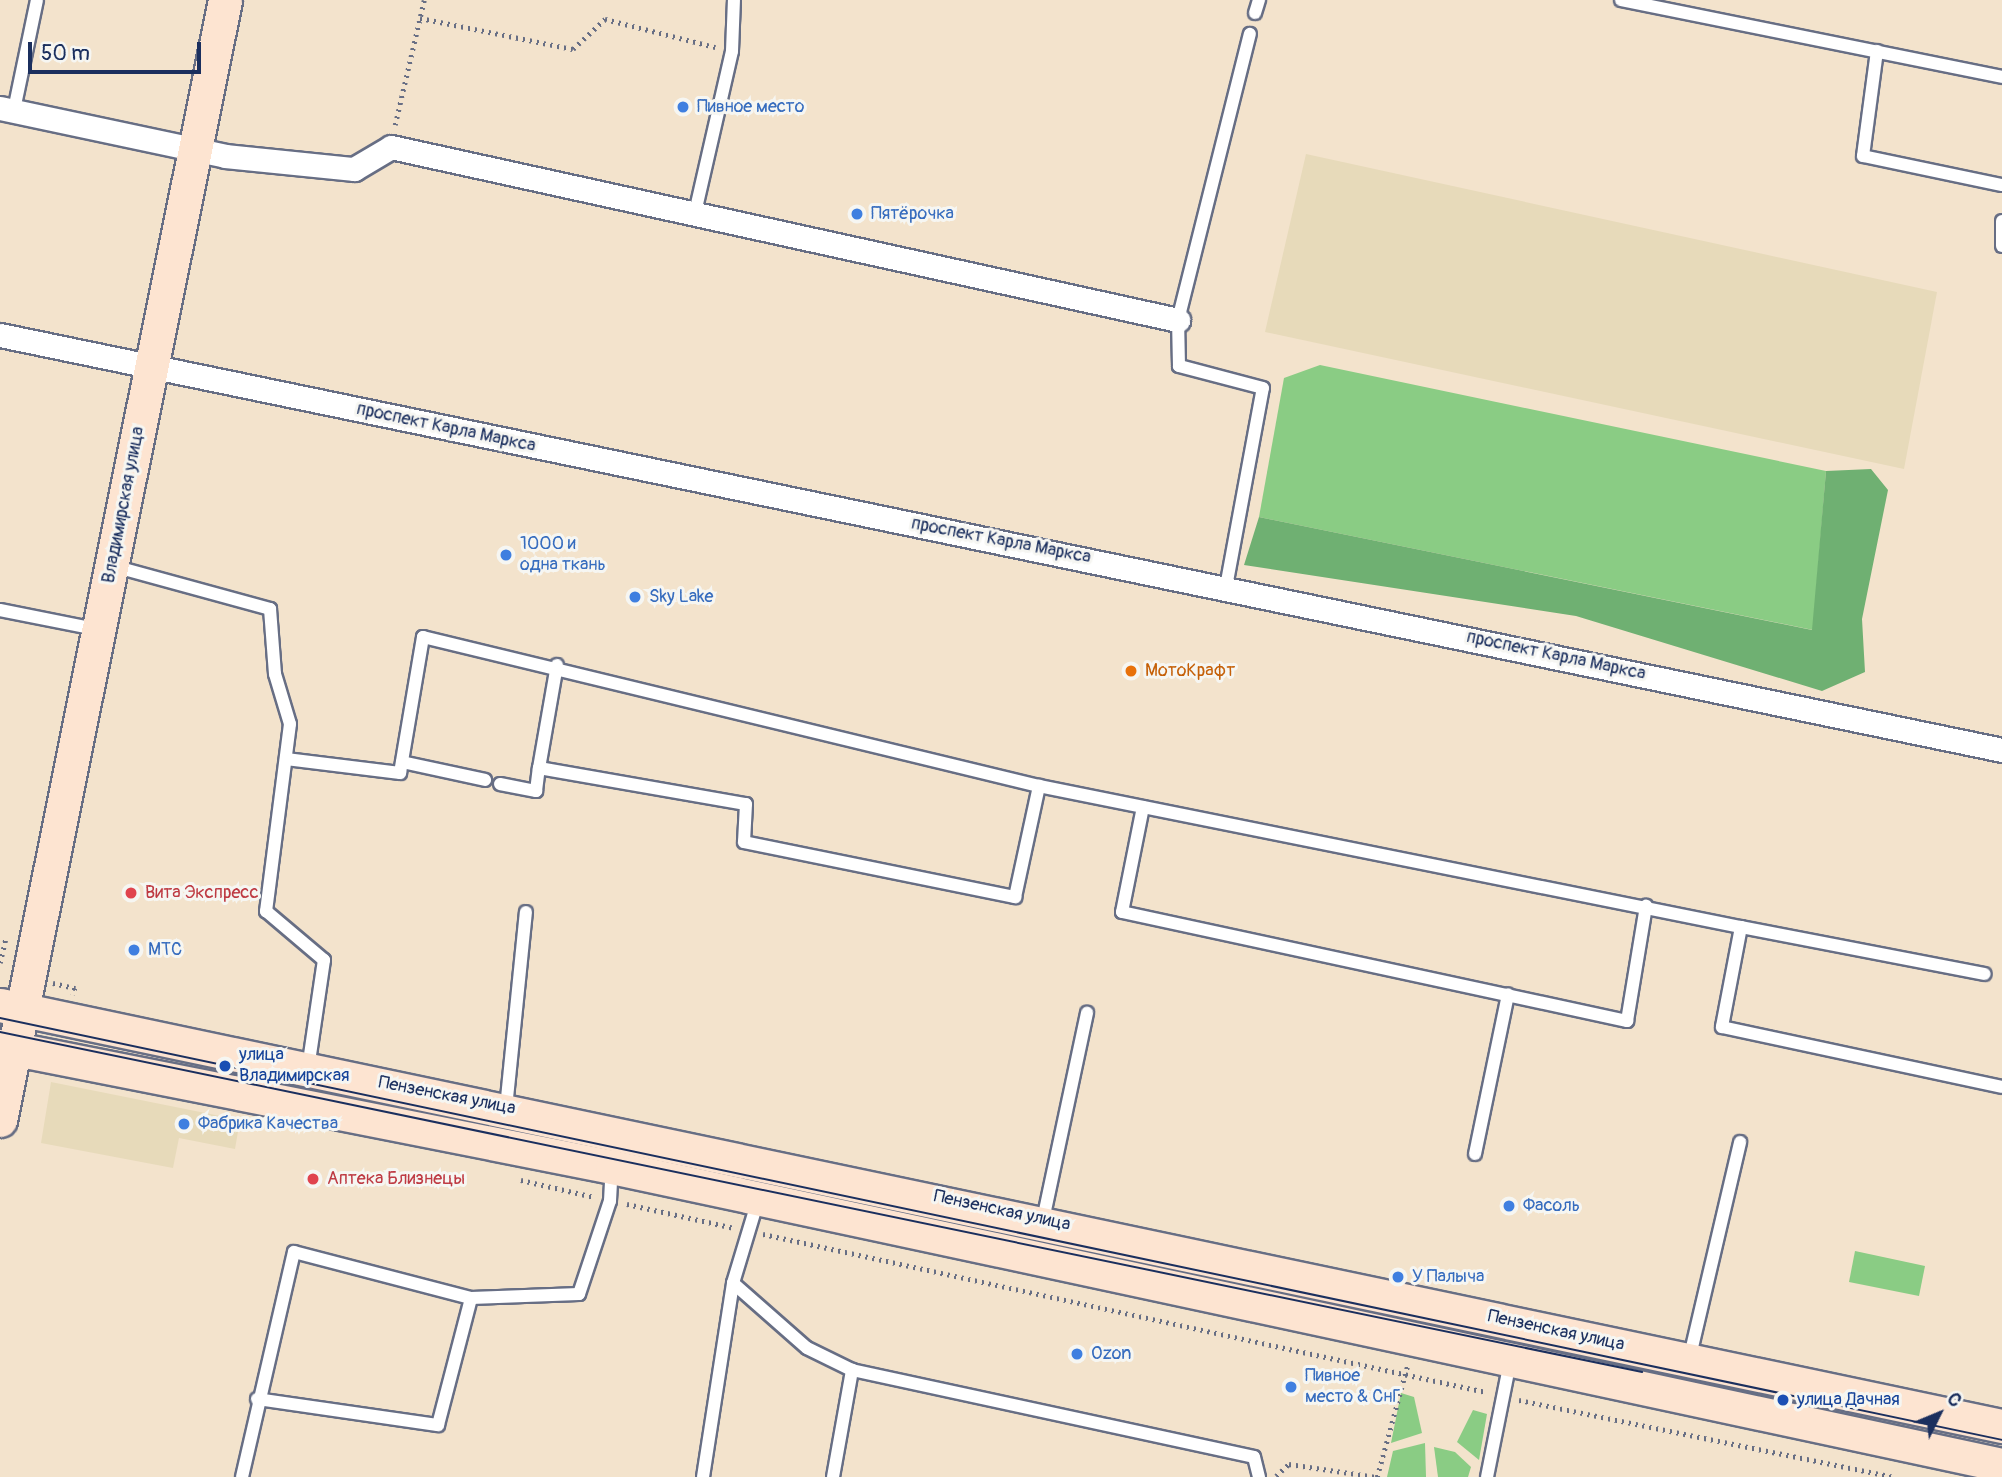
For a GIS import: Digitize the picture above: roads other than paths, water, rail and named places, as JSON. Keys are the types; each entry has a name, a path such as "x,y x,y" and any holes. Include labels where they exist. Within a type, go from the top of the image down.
{"main road":[{"name":"Владимирская улица","path":"7,1048 11,1007 100,629 225,0"},
{"name":"Пензенская улица","path":"11,1007 1043,1220 2002,1426"},
{"path":"0,1120 7,1048 612,1167 755,1216 1510,1362 2002,1465"}],"street":[{"path":"7,109 194,146 225,156 354,169 391,147 694,217 1178,320"},
{"name":"проспект Карла Маркса","path":"0,335 150,369 1226,587 2002,750"}],"lane":[{"path":"7,109 37,0"},
{"path":"694,217 732,51 734,0"},
{"path":"1255,13 1259,0"},
{"path":"1621,0 2002,77"},
{"path":"1226,587 1263,388 1179,366 1178,320 1250,34"},
{"path":"1877,51 1863,156 2002,185"},
{"path":"2002,221 2002,246"},
{"path":"113,566 270,609 275,674 290,724 266,911 324,960 308,1068"},
{"path":"0,610 100,629"},
{"path":"286,758 400,774 423,637 557,665 1039,786 1985,974"},
{"path":"500,784 536,791 557,665"},
{"path":"402,762 485,780"},
{"path":"539,768 746,804 744,842 1015,897 1039,786"},
{"path":"1143,807 1122,912 1627,1021 1646,906"},
{"path":"506,1108 526,912"},
{"path":"1741,927 1722,1027 2002,1087"},
{"path":"1475,1154 1508,994"},
{"path":"1043,1220 1087,1013"},
{"path":"1689,1360 1740,1142"},
{"path":"242,1477 257,1399 293,1252 471,1298 579,1294 610,1201 612,1167"},
{"path":"703,1477 733,1283 755,1216"},
{"path":"733,1283 807,1348 852,1370 1254,1457 1259,1477"},
{"path":"257,1399 438,1425 471,1298"},
{"path":"1487,1477 1510,1362"},
{"path":"833,1477 852,1370"}],"tram line":[{"path":"0,1018 2002,1440"},
{"path":"0,1032 1642,1372"}],"place":[{"name":"Пивное место","path":"683,107"},
{"name":"Пятёрочка","path":"857,214"},
{"name":"1000 и одна ткань","path":"506,555"},
{"name":"Sky Lake","path":"635,597"},
{"name":"МотоКрафт","path":"1131,671"},
{"name":"Вита Экспресс","path":"131,893"},
{"name":"МТС","path":"134,950"},
{"name":"улица Владимирская","path":"225,1066"},
{"name":"Фабрика Качества","path":"184,1124"},
{"name":"Аптека Близнецы","path":"313,1179"},
{"name":"Фасоль","path":"1509,1206"},
{"name":"У Палыча","path":"1398,1277"},
{"name":"Ozon","path":"1077,1354"},
{"name":"Пивное место & СнГ","path":"1291,1387"},
{"name":"улица Дачная","path":"1783,1400"}]}
